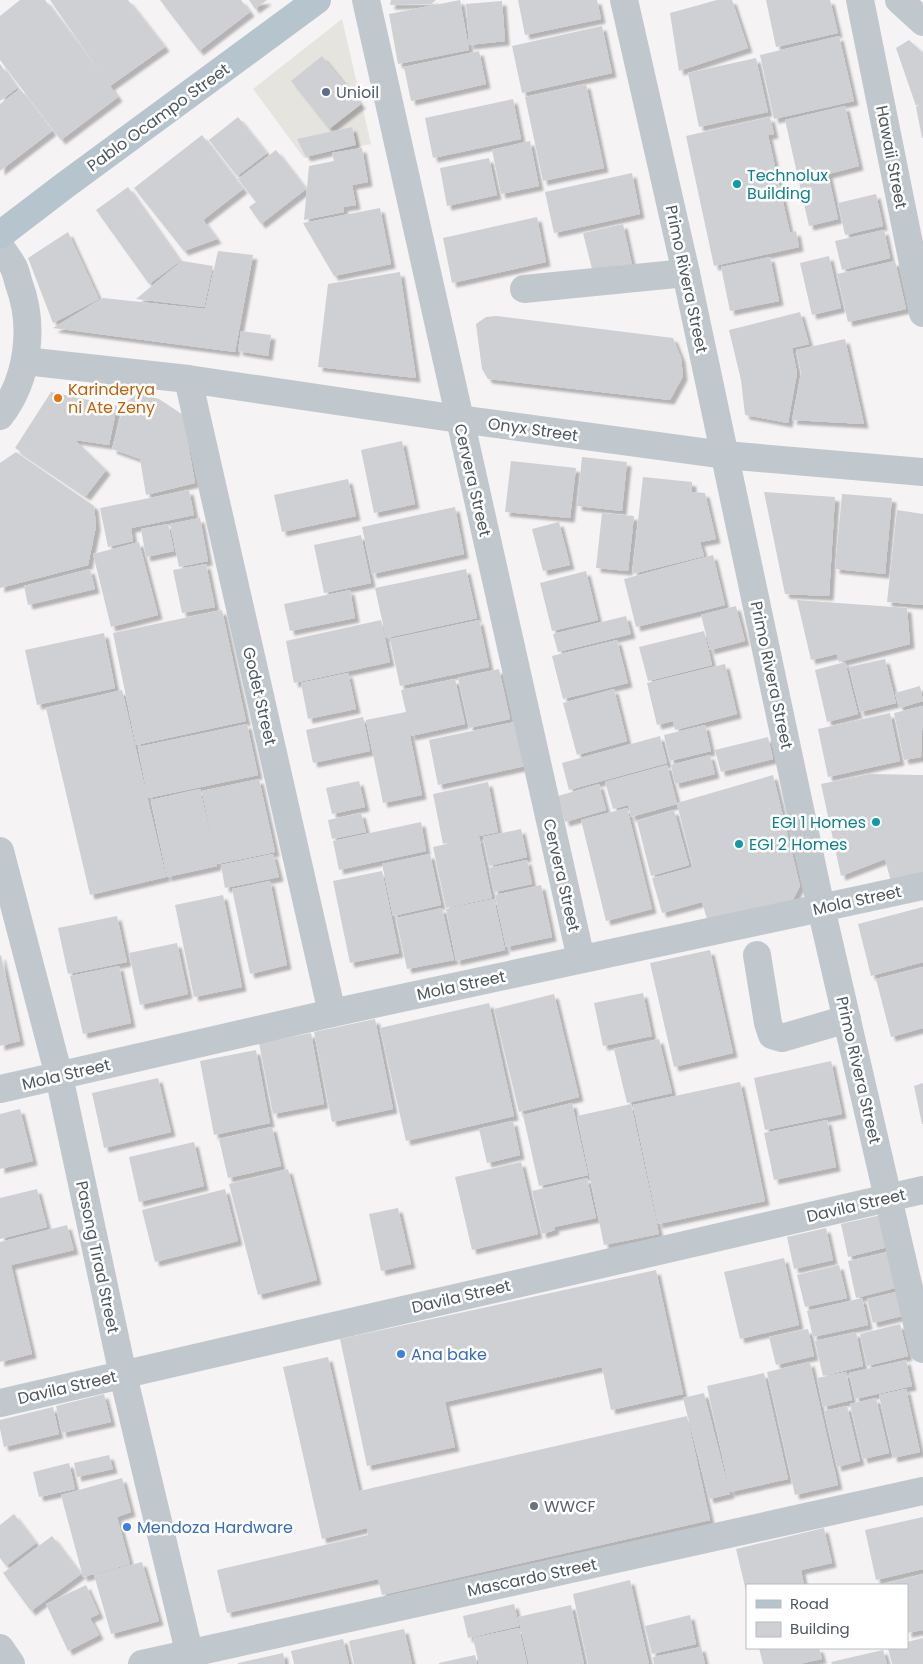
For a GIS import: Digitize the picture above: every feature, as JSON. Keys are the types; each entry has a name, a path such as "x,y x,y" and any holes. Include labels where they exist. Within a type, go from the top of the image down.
{"main road":[{"name":"Pablo Ocampo Street","path":"0,235 317,0"}],"street":[{"name":"Cervera Street","path":"366,0 581,959"},
{"name":"Primo Rivera Street","path":"624,0 686,273 821,908 923,1349"},
{"name":"Hawaii Street","path":"860,0 923,313"},
{"path":"899,0 923,22"},
{"path":"0,246 12,266 24,296 28,329 25,361 10,403 0,416"},
{"path":"524,289 686,273"},
{"name":"Onyx Street","path":"25,361 188,379 459,419 725,455 923,472"},
{"name":"Godet Street","path":"188,379 332,1013"},
{"name":"Pasong Tirad Street","path":"0,851 59,1076 123,1375 191,1658"},
{"name":"Mola Street","path":"0,1089 332,1013 923,886"},
{"path":"757,955 768,1023 772,1035 782,1038 847,1019"},
{"name":"Davila Street","path":"0,1403 923,1190"},
{"name":"Mascardo Street","path":"142,1664 191,1658 923,1491"},
{"path":"0,1648 11,1664"}],"shaded area":[{"path":"342,19 371,144 304,158 253,89"}],"building":[{"path":"20,0 45,0 102,75 50,0 128,0 165,47 110,86 118,97 61,140 0,60 0,16"},
{"path":"160,0 241,0 250,12 199,51"},
{"path":"249,0 267,0 255,9"},
{"path":"391,0 436,0 431,4 390,5"},
{"path":"460,0 469,50 398,64 389,14"},
{"path":"518,0 597,0 601,19 525,35"},
{"path":"717,0 732,0 748,48 679,71 670,13"},
{"path":"766,0 830,0 838,33 776,47"},
{"path":"502,1 505,41 469,45 466,4"},
{"path":"602,26 612,73 522,93 512,46"},
{"path":"839,36 854,101 774,119 760,55"},
{"path":"909,40 923,53 923,102 916,106 896,48"},
{"path":"479,51 486,84 411,101 404,67"},
{"name":"Unioil","path":"322,56 361,104 329,129 291,81"},
{"path":"756,58 768,112 699,127 688,73"},
{"path":"0,64 17,88 0,101"},
{"path":"586,84 604,168 543,181 525,97"},
{"path":"20,89 52,131 0,171 0,104"},
{"path":"513,99 521,139 433,158 425,118"},
{"path":"923,103 923,138 922,138 916,107"},
{"path":"845,106 859,166 828,174 838,219 809,226 785,120"},
{"path":"238,117 267,153 237,176 209,140"},
{"name":"Technolux Building","path":"770,117 774,134 768,135 790,233 796,231 799,247 714,266 686,136"},
{"path":"352,127 356,145 306,157 297,139"},
{"path":"202,135 243,189 203,220 217,239 184,251 134,188"},
{"path":"530,141 539,186 501,194 492,150"},
{"path":"362,148 368,182 352,185 356,205 343,207 344,212 304,220 309,166 334,161 332,153"},
{"path":"276,150 306,189 261,224 249,207 256,202 238,179"},
{"path":"489,158 497,195 447,206 440,168"},
{"path":"632,173 640,214 554,233 545,192"},
{"path":"128,187 180,261 149,284 96,210"},
{"path":"876,194 883,226 845,235 838,203"},
{"path":"380,208 391,264 334,276 303,223"},
{"path":"537,217 546,262 452,283 443,238"},
{"path":"623,224 632,265 592,269 583,233"},
{"path":"884,230 890,258 842,270 835,241"},
{"path":"68,232 99,299 53,323 28,258"},
{"path":"218,251 253,255 235,352 53,328 103,298 205,309"},
{"path":"829,256 841,308 812,315 800,263"},
{"path":"770,257 779,301 730,311 721,267"},
{"path":"182,261 213,266 204,307 136,299"},
{"path":"895,261 906,309 848,322 837,274"},
{"path":"400,272 416,378 318,367 328,284"},
{"path":"800,312 809,344 792,348 797,373 788,423 745,415 741,380 729,330"},
{"path":"497,316 673,338 681,358 683,376 670,400 488,379 482,369 476,324 486,317"},
{"path":"241,331 271,335 268,356 238,351"},
{"path":"845,339 864,424 792,420 801,373 796,350"},
{"path":"51,392 117,406 109,445 75,440 106,470 86,496 15,448"},
{"path":"138,393 159,399 183,415 195,483 146,495 140,459 112,449 124,404"},
{"path":"402,441 415,504 374,513 361,450"},
{"path":"16,452 94,506 96,526 88,565 0,588 0,463"},
{"path":"582,457 627,462 622,511 577,506"},
{"path":"511,461 576,468 570,518 505,512"},
{"path":"643,477 692,482 692,492 705,493 716,539 700,542 704,556 632,574"},
{"path":"348,479 356,516 282,532 274,495"},
{"path":"189,490 194,515 131,528 133,541 108,547 100,508"},
{"path":"764,492 835,497 829,596 785,594"},
{"path":"842,494 892,498 885,574 835,569"},
{"path":"455,507 464,554 372,574 362,527"},
{"path":"897,510 923,514 923,605 887,602"},
{"path":"602,513 634,516 628,571 596,568"},
{"path":"200,518 208,561 179,567 170,524"},
{"path":"559,522 570,565 543,571 532,529"},
{"path":"168,524 174,551 146,557 141,529"},
{"path":"361,535 371,583 324,593 314,545"},
{"path":"139,542 158,615 111,627 93,554"},
{"path":"713,555 725,605 636,627 624,579"},
{"path":"206,564 215,607 182,613 173,570"},
{"path":"90,569 95,589 28,605 24,586"},
{"path":"466,569 477,618 386,638 375,588"},
{"path":"586,571 598,620 552,631 540,583"},
{"path":"350,590 355,618 290,631 284,604"},
{"path":"797,600 907,608 910,644 839,662 837,654 811,660"},
{"path":"736,606 745,641 710,650 701,615"},
{"path":"222,610 246,721 136,745 113,633"},
{"path":"626,616 631,634 558,652 553,634"},
{"path":"381,620 390,662 294,683 286,641"},
{"path":"479,620 489,667 400,686 390,639"},
{"path":"704,631 712,665 648,681 639,647"},
{"path":"104,633 115,688 37,705 25,650"},
{"path":"617,640 628,683 563,699 552,656"},
{"path":"885,659 896,703 860,712 849,667"},
{"path":"845,662 858,714 827,722 815,670"},
{"path":"725,664 737,714 675,730 673,721 657,725 647,683"},
{"path":"499,669 510,719 469,728 458,678"},
{"path":"348,673 356,709 308,719 301,683"},
{"path":"455,679 465,724 411,736 407,721 422,795 383,803 366,720 406,712 401,690"},
{"path":"920,686 923,701 899,708 895,693"},
{"path":"614,689 627,741 577,755 563,703"},
{"path":"122,690 166,877 90,895 46,708"},
{"path":"923,706 921,757 904,760 894,713"},
{"path":"890,713 900,761 828,777 818,729"},
{"path":"363,717 370,751 313,763 306,730"},
{"path":"515,722 525,766 438,785 429,740"},
{"path":"247,724 258,775 148,798 138,747"},
{"path":"705,725 711,751 670,761 664,735"},
{"path":"660,736 667,763 569,790 562,763"},
{"path":"768,737 773,759 721,772 715,750"},
{"path":"710,755 715,774 675,784 671,765"},
{"name":"EGI 2 Homes","path":"667,765 677,803 773,775 800,886 790,905 707,919 702,902 662,913 652,878 693,867 677,804 631,817 628,805 613,809 605,782"},
{"name":"EGI 1 Homes","path":"869,774 923,775 923,873 891,882 885,859 841,876 821,784"},
{"path":"259,779 275,852 217,864 202,791"},
{"path":"359,781 365,807 332,814 326,788"},
{"path":"488,782 498,832 443,844 433,794"},
{"path":"599,784 606,810 565,822 558,796"},
{"path":"200,789 217,866 167,877 151,800"},
{"path":"627,808 652,909 606,921 581,820"},
{"path":"674,810 689,865 651,876 637,821"},
{"path":"361,813 366,832 332,839 328,820"},
{"path":"421,822 426,851 339,870 333,841"},
{"path":"521,829 527,857 489,866 483,837"},
{"path":"479,837 492,898 446,908 433,847"},
{"path":"273,854 279,877 225,888 221,865"},
{"path":"430,854 441,905 393,916 382,864"},
{"path":"527,860 532,884 494,892 489,868"},
{"path":"382,871 399,953 350,963 333,881"},
{"path":"270,881 287,965 250,974 232,889"},
{"path":"541,885 552,937 506,947 495,895"},
{"path":"223,895 242,987 194,997 175,905"},
{"path":"494,899 505,950 456,961 446,909"},
{"path":"923,907 923,962 871,976 858,924"},
{"path":"442,908 454,960 407,969 396,918"},
{"path":"117,916 127,962 68,974 58,928"},
{"path":"177,943 188,994 140,1005 129,953"},
{"path":"710,950 733,1053 674,1067 650,963"},
{"path":"0,956 20,1041 0,1046"},
{"path":"119,966 131,1023 83,1034 70,976"},
{"path":"923,967 923,1028 891,1037 876,979"},
{"path":"643,993 652,1036 603,1046 594,1003"},
{"path":"554,994 579,1097 519,1112 494,1009"},
{"path":"489,1003 514,1116 406,1141 380,1028"},
{"path":"375,1019 393,1109 332,1122 314,1032"},
{"path":"311,1033 324,1104 273,1114 259,1043"},
{"path":"659,1039 672,1093 627,1103 614,1049"},
{"path":"256,1050 270,1123 214,1135 200,1061"},
{"path":"831,1061 842,1114 765,1130 754,1078"},
{"path":"158,1078 171,1132 104,1148 92,1093"},
{"path":"740,1082 765,1201 658,1224 633,1105"},
{"path":"923,1083 923,1124 922,1124 914,1086"},
{"path":"572,1103 588,1175 539,1186 523,1115"},
{"path":"631,1104 659,1234 604,1245 577,1116"},
{"path":"20,1109 33,1161 0,1169 0,1114"},
{"path":"827,1120 836,1167 774,1180 764,1133"},
{"path":"513,1121 520,1155 487,1163 479,1129"},
{"path":"272,1127 281,1166 228,1178 219,1139"},
{"path":"194,1142 204,1186 139,1202 129,1157"},
{"path":"521,1162 538,1234 472,1250 455,1177"},
{"path":"288,1169 317,1280 258,1295 229,1184"},
{"path":"587,1178 596,1218 554,1227 555,1230 542,1234 532,1191"},
{"path":"37,1189 47,1227 0,1239 0,1198"},
{"path":"225,1189 238,1241 155,1262 142,1210"},
{"path":"398,1208 411,1264 381,1271 369,1214"},
{"path":"881,1215 888,1247 848,1257 841,1224"},
{"path":"67,1225 74,1250 11,1265 32,1354 0,1362 0,1242"},
{"path":"826,1228 833,1260 794,1269 787,1237"},
{"path":"888,1252 895,1288 856,1298 848,1261"},
{"path":"784,1258 799,1325 740,1339 724,1272"},
{"path":"839,1265 847,1298 805,1307 797,1275"},
{"path":"656,1270 683,1394 611,1410 602,1367 445,1402 455,1447 367,1466 340,1339"},
{"path":"896,1292 902,1316 873,1323 867,1299"},
{"path":"862,1298 868,1325 813,1337 807,1311"},
{"path":"900,1324 908,1356 867,1366 860,1334"},
{"path":"808,1329 814,1356 776,1365 769,1337"},
{"path":"856,1332 863,1366 823,1376 815,1341"},
{"name":"WWCF","path":"328,1357 359,1491 687,1416 710,1520 382,1595 378,1579 227,1613 217,1570 368,1535 367,1528 322,1539 283,1367"},
{"path":"906,1360 912,1386 855,1399 849,1373"},
{"path":"810,1362 838,1485 795,1495 767,1372"},
{"path":"846,1372 852,1400 823,1407 817,1378"},
{"path":"764,1373 788,1479 730,1492 707,1386"},
{"path":"906,1389 920,1452 893,1458 879,1395"},
{"path":"704,1393 730,1494 709,1499 683,1398"},
{"path":"104,1394 111,1422 62,1433 56,1406"},
{"path":"876,1398 889,1453 863,1459 850,1404"},
{"path":"847,1406 860,1461 837,1467 824,1411"},
{"path":"53,1407 59,1434 4,1447 0,1420"},
{"path":"109,1455 113,1469 77,1477 74,1463"},
{"path":"69,1463 75,1489 39,1497 33,1472"},
{"path":"122,1478 131,1512 117,1517 130,1564 83,1577 61,1495"},
{"path":"14,1514 36,1543 6,1566 0,1558 0,1525"},
{"path":"923,1517 923,1569 876,1580 865,1530"},
{"path":"824,1528 832,1563 801,1570 804,1584 746,1584 746,1591 736,1549"},
{"path":"52,1536 81,1574 31,1611 3,1573"},
{"path":"142,1562 159,1621 111,1634 94,1575"},
{"path":"923,1574 923,1630 908,1633 908,1584 885,1584"},
{"path":"630,1580 649,1664 588,1664 573,1594"},
{"path":"86,1585 99,1614 90,1618 99,1635 68,1651 46,1604"},
{"path":"514,1604 519,1626 468,1638 463,1616"},
{"path":"571,1605 584,1664 529,1664 518,1617"},
{"path":"690,1615 696,1644 652,1654 645,1626"},
{"path":"519,1628 527,1664 479,1664 473,1638"},
{"path":"404,1629 412,1664 354,1664 349,1641"},
{"path":"923,1638 923,1664 892,1664 888,1649 908,1649 908,1642"},
{"path":"343,1639 349,1664 294,1664 291,1651"},
{"path":"701,1647 705,1664 654,1664 653,1657"},
{"path":"759,1649 819,1649 822,1659 799,1664 763,1664"},
{"path":"883,1650 887,1664 832,1664 831,1662"},
{"path":"283,1653 285,1664 238,1664 238,1663"},
{"path":"475,1655 477,1664 439,1664 439,1663"}],"place":[{"name":"Unioil","path":"326,92"},
{"name":"Technolux Building","path":"737,184"},
{"name":"Karinderya ni Ate Zeny","path":"58,398"},
{"name":"EGI 1 Homes","path":"876,822"},
{"name":"EGI 2 Homes","path":"739,844"},
{"name":"Ana bake","path":"401,1354"},
{"name":"WWCF","path":"534,1506"},
{"name":"Mendoza Hardware","path":"127,1527"}]}
